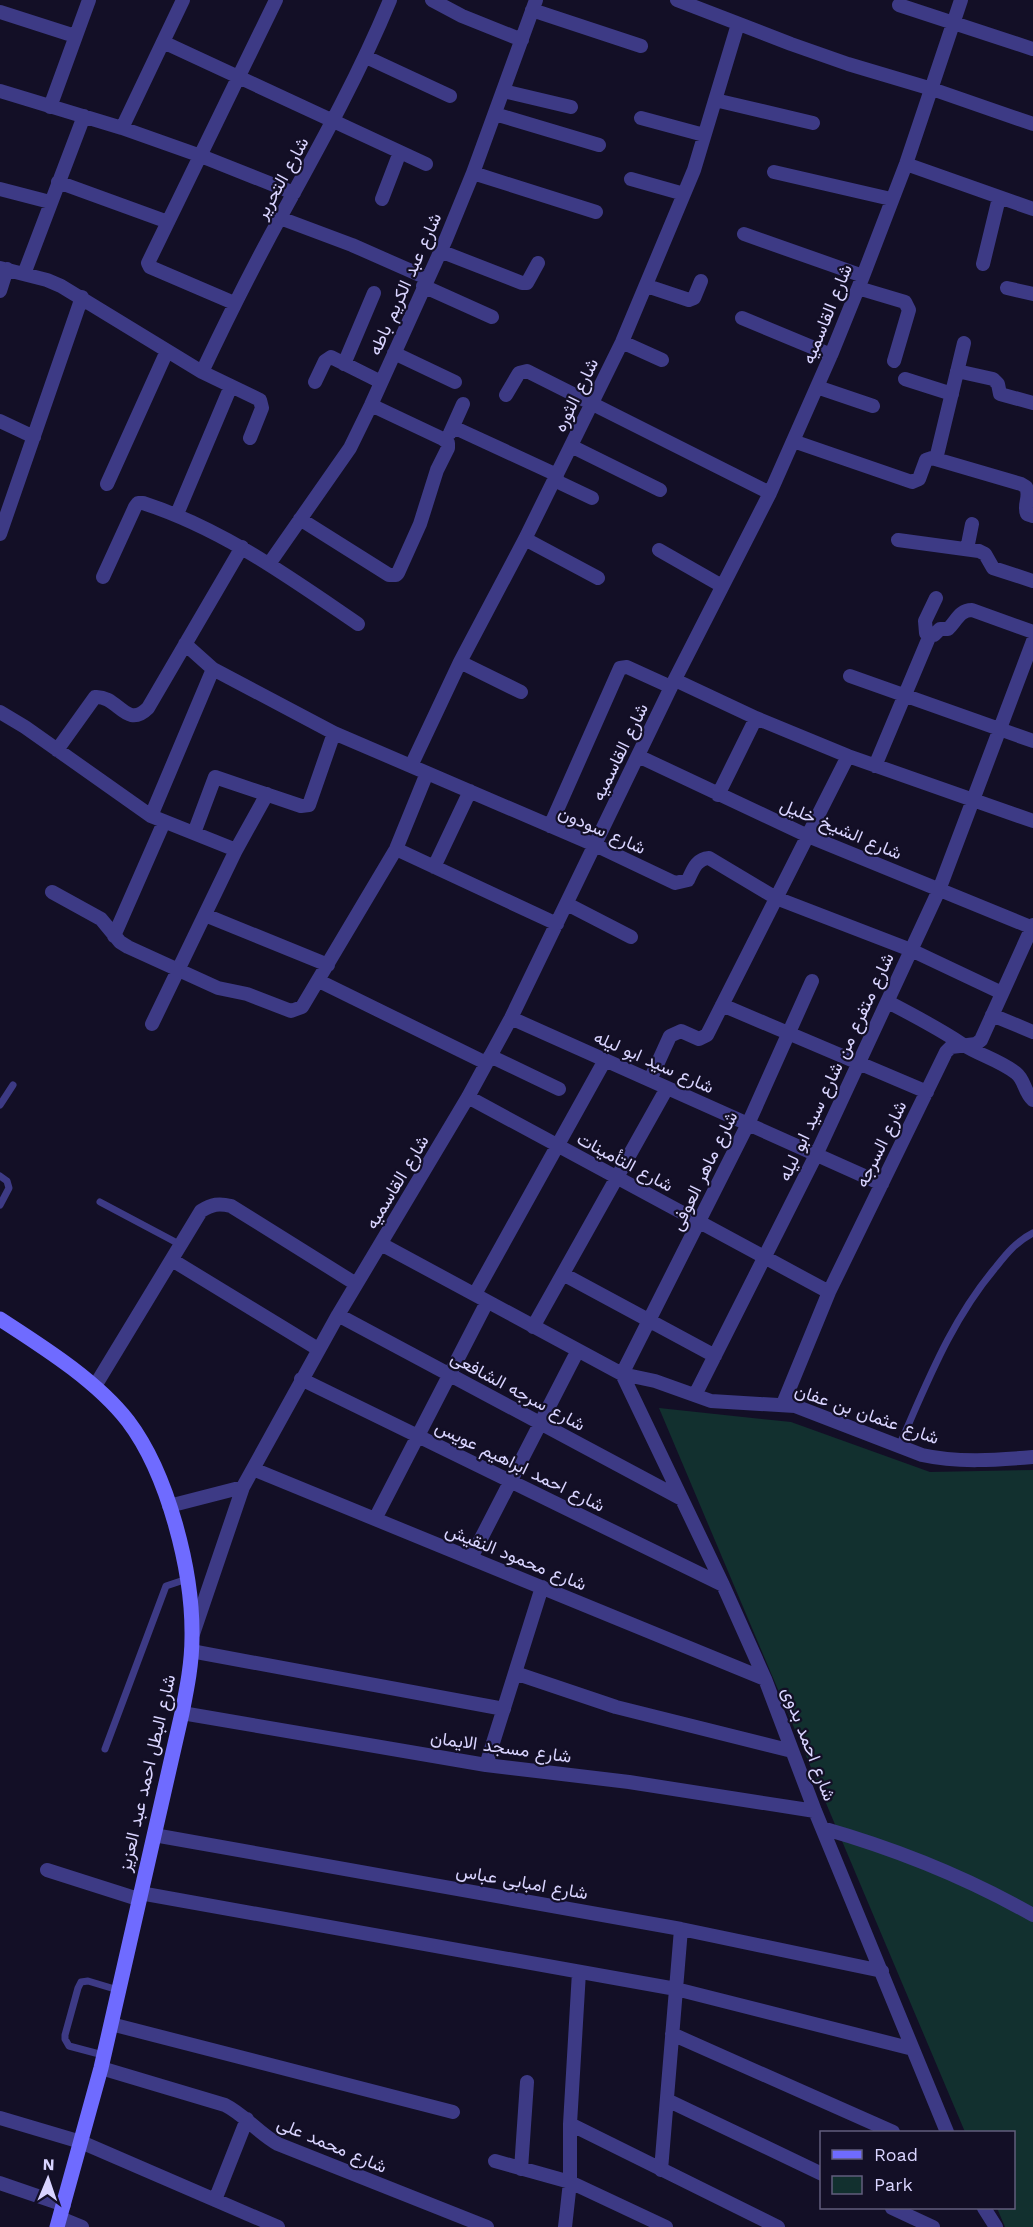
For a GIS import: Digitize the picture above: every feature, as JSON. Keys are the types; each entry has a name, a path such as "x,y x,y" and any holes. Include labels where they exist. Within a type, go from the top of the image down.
{"main road":[{"name":"شارع البطل احمد عبد العزيز","path":"0,1319 95,1386 128,1421 152,1462 169,1506 187,1579 192,1643 190,1675 182,1713 102,2062 61,2217"}],"street":[{"path":"50,107 89,0"},
{"path":"122,128 183,0"},
{"path":"234,303 150,267 148,263 276,0"},
{"name":"شارع التحرير","path":"202,372 234,303 366,57 390,0"},
{"path":"677,0 848,64 932,89 1033,124"},
{"name":"شارع القاسميه","path":"192,1643 243,1487 318,1349 468,1097 511,1018 673,684 770,493 861,282 906,164 961,0"},
{"path":"437,1 496,31 522,40"},
{"path":"534,5 641,46"},
{"name":"شارع عبد الكريم باطه","path":"269,564 350,448 371,405 473,173 534,5"},
{"path":"899,5 954,21 1033,49"},
{"path":"0,12 75,36"},
{"name":"شارع الثوره","path":"411,766 460,662 593,403 647,286 684,194 738,24"},
{"path":"163,42 426,164"},
{"path":"366,57 450,96"},
{"path":"0,91 122,128 294,193"},
{"path":"503,91 571,107"},
{"path":"715,100 813,123"},
{"path":"495,114 599,145"},
{"path":"24,274 84,116"},
{"path":"641,118 704,135"},
{"path":"382,199 400,152"},
{"path":"906,164 1033,209"},
{"path":"774,172 891,199"},
{"path":"473,173 596,212"},
{"path":"631,179 684,194"},
{"path":"58,182 168,222"},
{"path":"0,189 50,202"},
{"path":"983,264 999,198"},
{"path":"280,218 352,245 492,317"},
{"path":"744,234 861,282 908,305 909,310 894,361"},
{"path":"440,251 522,283 530,280 538,263"},
{"path":"0,291 3,268 47,280 82,297 202,372 260,400 263,403 250,438"},
{"path":"647,286 689,300 694,298 701,281"},
{"path":"1007,288 1033,294"},
{"path":"344,363 375,293"},
{"path":"0,534 82,297"},
{"path":"741,318 831,355"},
{"path":"622,342 662,360"},
{"path":"936,459 964,343"},
{"path":"107,484 167,351"},
{"path":"394,353 455,382"},
{"path":"315,382 328,358 333,358 381,382"},
{"path":"506,395 519,373 524,370 770,493"},
{"path":"957,371 993,379 998,384 1000,394 1033,404"},
{"path":"904,379 952,394"},
{"path":"177,514 231,386"},
{"path":"817,387 873,406"},
{"path":"371,405 447,442"},
{"path":"300,519 389,575 396,575 420,524 432,484 448,448 447,442 463,405"},
{"path":"0,421 34,437"},
{"path":"453,427 592,498"},
{"path":"793,441 912,482 919,479 926,460 936,459 1026,487 1028,497 1024,508 1026,514 1033,516"},
{"path":"571,446 660,490"},
{"path":"0,488 13,495"},
{"path":"103,577 138,503 177,514 242,547 358,624"},
{"path":"967,549 972,524"},
{"path":"525,539 598,578"},
{"path":"898,540 979,551 985,554 993,568 1033,581"},
{"path":"57,750 95,697 108,699 128,715 141,714 148,708 242,547"},
{"path":"659,550 722,586"},
{"path":"930,635 926,633 924,626 936,598"},
{"path":"930,635 934,635 940,629 948,629 960,614 967,610 1033,632"},
{"path":"875,766 930,635"},
{"name":"شارع متفرع من شارع سيد ابو ليله","path":"695,1395 816,1155 939,890 1033,641"},
{"name":"شارع سودون","path":"185,644 213,669 334,733 594,845 675,884 688,880 697,862 709,858 776,898 911,950 1002,993"},
{"path":"460,662 521,692"},
{"path":"550,826 620,668 627,667 848,756 1033,821"},
{"path":"151,816 213,669"},
{"path":"850,676 1033,741"},
{"path":"0,712 151,816 236,850"},
{"path":"718,795 756,718"},
{"path":"194,833 215,777 301,806 309,805 334,733"},
{"name":"شارع الشيخ خليل","path":"638,756 808,836 1033,927"},
{"path":"650,1080 670,1036 681,1031 695,1038 707,1035 848,756"},
{"path":"52,892 101,919 114,936 128,947 218,988 247,994 291,1011 297,1010 302,1007 319,981 396,849 427,773"},
{"path":"434,867 470,792"},
{"path":"152,1024 236,850 267,794"},
{"path":"114,936 164,822"},
{"path":"396,849 557,924"},
{"path":"567,904 631,937"},
{"path":"205,915 328,965"},
{"name":"شارع السرجه","path":"783,1404 829,1292 946,1052 951,1047 976,1044 981,1040 1033,927"},
{"path":"319,981 559,1089"},
{"name":"شارع ماهر العوفى","path":"622,1374 748,1124 812,981"},
{"path":"888,1002 946,1032 962,1045 996,1060 1018,1074 1028,1096 1033,1100"},
{"path":"722,1005 927,1092"},
{"path":"992,1015 1033,1032"},
{"name":"شارع سيد ابو ليله","path":"511,1018 882,1184"},
{"path":"375,1519 450,1374 481,1298 558,1146 605,1060"},
{"path":"533,1327 667,1088"},
{"name":"شارع التأمينات","path":"468,1097 829,1292"},
{"path":"95,1386 201,1211 210,1205 220,1203 231,1206 356,1284"},
{"name":"شارع عثمان بن عفان","path":"381,1244 577,1352 622,1374 654,1380 711,1401 783,1404 811,1410 922,1455 939,1459 1033,1457"},
{"path":"172,1260 318,1349"},
{"path":"563,1274 716,1356"},
{"name":"شارع سرجه الشافعى","path":"338,1315 682,1499"},
{"path":"471,1558 577,1352"},
{"name":"شارع احمد بدوى","path":"622,1374 723,1584 765,1679 815,1811 946,2131"},
{"name":"شارع احمد ابراهيم عويس","path":"302,1379 723,1584"},
{"name":"شارع محمود النقيش","path":"254,1469 765,1679"},
{"path":"169,1506 243,1487"},
{"path":"486,1765 542,1587"},
{"path":"192,1643 504,1709"},
{"path":"515,1673 627,1710 792,1752"},
{"name":"شارع مسجد الايمان","path":"182,1713 486,1765 629,1782 815,1811"},
{"path":"822,1828 877,1843 927,1863 999,1896 1033,1915"},
{"name":"شارع امبابى عباس","path":"153,1835 681,1929 882,1971"},
{"path":"47,1870 139,1896 676,1989 913,2049"},
{"path":"661,2170 681,1929"},
{"path":"564,2227 570,2182 570,2124 579,1972"},
{"path":"111,2024 453,2112"},
{"path":"672,2034 889,2131"},
{"name":"شارع محمد على","path":"102,2062 225,2105 236,2110 265,2137 278,2144 487,2227"},
{"path":"521,2169 527,2082"},
{"path":"667,2100 820,2173"},
{"path":"0,2118 81,2142 278,2227"},
{"path":"215,2200 247,2119"},
{"path":"570,2124 778,2227"},
{"path":"495,2161 570,2182 666,2227"},
{"path":"0,2183 82,2227"},
{"path":"894,2209 933,2227"},
{"path":"985,2209 996,2227"}],"lane":[{"path":"0,1105 13,1085"},
{"path":"0,1176 7,1181 9,1188 0,1205"},
{"path":"100,1202 181,1245"},
{"path":"899,1446 942,1351 962,1313 1012,1247 1033,1233"},
{"path":"105,1749 166,1586 187,1579"},
{"path":"102,2062 69,2046 65,2035 81,1982 88,1981 118,1990"}],"green space":[{"path":"659,1408 791,1422 930,1472 1033,1470 1033,2227 1005,2227 997,2209 1015,2209 1015,2131 965,2131"}]}
